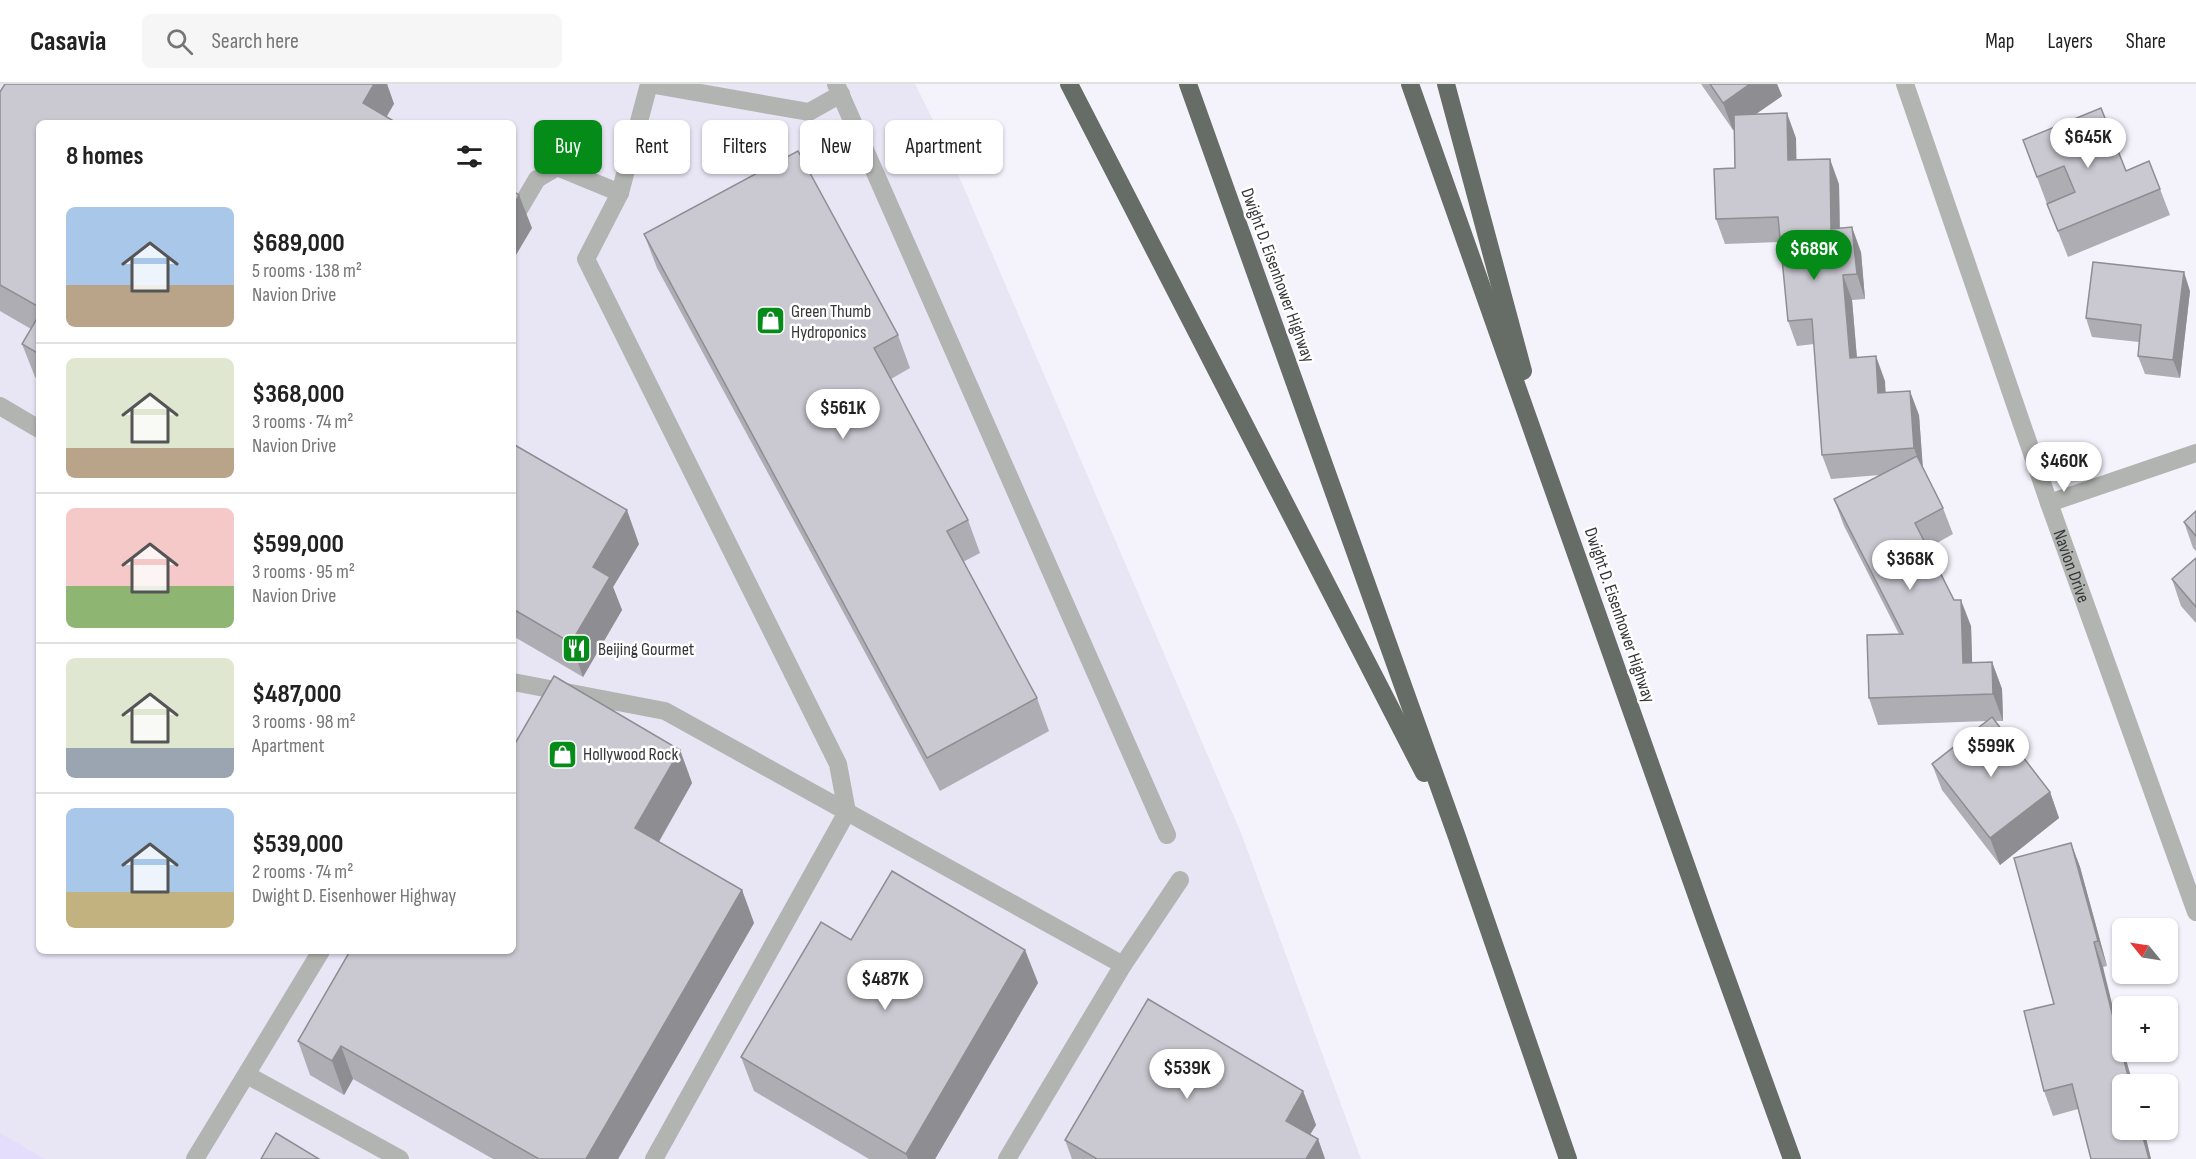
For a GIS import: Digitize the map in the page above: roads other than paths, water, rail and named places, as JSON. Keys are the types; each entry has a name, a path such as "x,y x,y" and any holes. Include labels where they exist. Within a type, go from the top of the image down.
{"highway":[{"path":"1069,84 1456,837"},
{"name":"Dwight D. Eisenhower Highway","path":"1188,84 1568,1159"},
{"name":"Dwight D. Eisenhower Highway","path":"1410,84 1792,1159"},
{"path":"1446,84 1560,506"}],"street":[{"path":"654,1159 847,812 838,764 586,259 620,193 649,84 808,112 839,89 1167,835"},
{"name":"Navion Drive","path":"1905,84 2049,504 2196,912"},
{"path":"516,215 537,179 557,167 620,193"},
{"path":"0,406 36,427"},
{"path":"2049,504 2196,453"},
{"path":"516,683 665,711 1123,965"},
{"path":"1007,1159 1123,965 1180,880"},
{"path":"195,1159 319,954"},
{"path":"247,1075 400,1159"}],"place":[{"name":"Green Thumb Hydroponics","path":"770,321"},
{"name":"Beijing Gourmet","path":"577,649"},
{"name":"Hollywood Rock","path":"562,754"}]}
